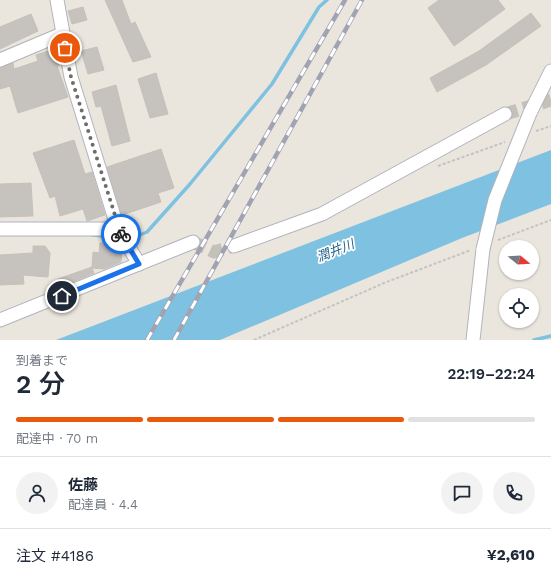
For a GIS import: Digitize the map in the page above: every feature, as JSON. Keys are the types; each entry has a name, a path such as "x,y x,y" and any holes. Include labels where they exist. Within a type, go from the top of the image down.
{"street":[{"path":"57,0 71,77 121,234 139,264"},
{"path":"0,60 62,34"},
{"path":"473,340 485,246 495,200 530,113 551,71"},
{"path":"234,246 322,214 505,114"},
{"path":"0,229 121,234"},
{"path":"0,320 193,242"}],"path":[{"path":"529,134 551,126"},
{"path":"435,167 508,141"},
{"path":"254,340 384,283 551,220"}],"water":[{"name":"潤井川","path":"551,150 551,204 462,238 220,340 56,340"}],"building":[{"path":"105,0 122,0 131,24 135,22 151,57 133,62"},
{"path":"439,0 498,0 505,9 454,46 428,8"},
{"path":"83,7 87,20 72,24 68,11"},
{"path":"531,13 541,26 486,65 437,92 430,78 479,51"},
{"path":"31,14 38,31 0,49 0,27"},
{"path":"97,47 104,70 88,74 81,51"},
{"path":"54,49 59,65 57,66 68,97 18,113 10,86 0,89 0,68 13,63 14,69 38,61 36,55"},
{"path":"156,73 168,114 150,118 138,79"},
{"path":"116,85 130,141 112,146 101,106 96,107 92,92"},
{"path":"74,140 85,174 92,172 105,215 87,221 83,209 60,216 55,196 50,198 33,153"},
{"path":"161,149 174,188 158,193 161,202 122,215 107,167"},
{"path":"31,183 33,216 0,217 0,184"},
{"path":"100,243 118,244 118,251 122,251 121,262 104,269 92,268 94,273 61,287 58,279 92,267 93,252 99,253"},
{"path":"33,246 45,246 50,253 48,277 23,275 24,284 0,285 0,255 33,253"}],"waterway":[{"path":"128,238 132,238 147,232 190,184 272,84 319,7 327,0"},
{"path":"92,235 118,237"},
{"path":"534,340 551,336"}],"tunnel":[{"path":"505,114 551,100"},
{"path":"193,242 214,252 234,246"}],"railway":[{"path":"147,340 345,0"},
{"path":"174,340 362,0"}],"way so far":[{"path":"65,48 71,77 94,147 118,229 121,234"}],"route":[{"path":"62,296 139,264 121,234"}]}
